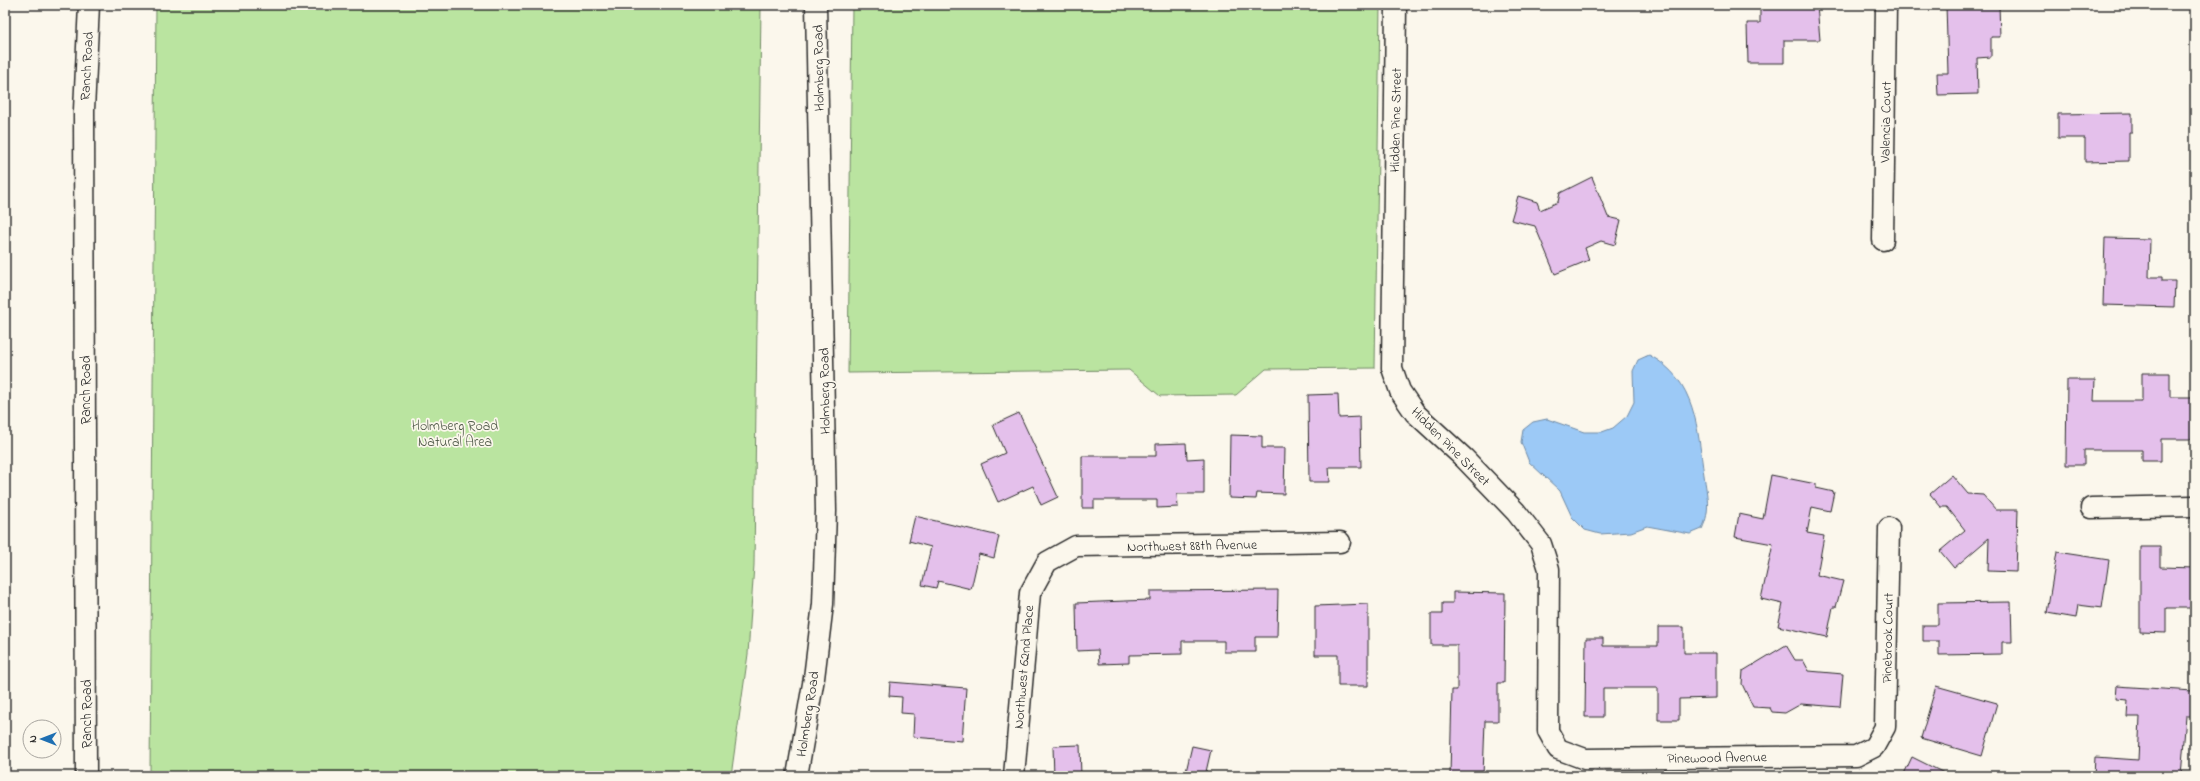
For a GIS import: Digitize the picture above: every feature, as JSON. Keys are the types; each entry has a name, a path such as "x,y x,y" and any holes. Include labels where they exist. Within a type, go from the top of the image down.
{"street":[{"name":"Ranch Road","path":"86,776 84,110 89,5"},
{"name":"Holmberg Road","path":"797,776 814,678 823,604 826,511 816,5"},
{"name":"Hidden Pine Street","path":"1396,5 1392,368 1400,392 1415,413 1516,512 1541,544 1549,569 1548,731 1558,749"},
{"name":"Valencia Court","path":"1883,240 1886,5"},
{"path":"2091,508 2195,506"},
{"name":"Pinebrook Court","path":"1874,747 1885,727 1889,528"},
{"name":"Northwest 88th Avenue","path":"1047,562 1076,546 1340,542"},
{"name":"Northwest 62nd Place","path":"1014,776 1030,593 1047,562"},
{"name":"Pinewood Avenue","path":"1558,749 1585,758 1593,758 1856,756 1874,747"}],"green space":[{"name":"Holmberg Road Natural Area","path":"156,5 761,5 754,565 748,654 731,776 150,776"},
{"path":"852,5 1380,5 1375,368 1266,369 1236,395 1160,396 1129,370 848,373"}],"water":[{"path":"1649,355 1665,365 1677,378 1686,392 1692,407 1699,440 1707,496 1707,516 1705,522 1702,529 1690,534 1647,526 1631,532 1600,534 1585,530 1572,517 1560,491 1529,462 1521,442 1523,430 1533,422 1547,419 1584,432 1602,432 1613,428 1627,416 1634,402 1633,371 1638,360"}],"building":[{"path":"1760,5 1817,5 1820,40 1784,40 1784,63 1748,63 1747,23 1760,23"},
{"path":"1946,5 1999,5 2000,37 1991,37 1991,57 1977,58 1978,94 1938,95 1937,73 1948,73"},
{"path":"2132,113 2132,132 2129,132 2129,161 2085,162 2085,138 2058,138 2058,114"},
{"path":"1592,177 1608,217 1621,220 1615,245 1601,241 1585,248 1589,260 1555,274 1535,226 1511,220 1518,196 1537,202 1540,210 1558,202 1560,193"},
{"path":"2105,238 2150,239 2149,277 2162,277 2162,281 2175,281 2174,307 2103,305"},
{"path":"2142,373 2170,373 2170,397 2195,397 2195,439 2161,439 2161,461 2142,461 2142,450 2084,450 2084,465 2066,465 2067,380 2095,380 2094,401 2142,401"},
{"path":"1338,394 1339,418 1360,417 1361,467 1329,467 1330,482 1309,482 1308,395"},
{"path":"1019,413 1058,497 1041,505 1033,486 998,502 981,464 1005,453 993,425"},
{"path":"1230,435 1262,436 1262,448 1285,448 1284,494 1257,493 1256,499 1229,498"},
{"path":"1186,443 1187,459 1204,458 1204,494 1177,494 1178,507 1157,508 1157,500 1094,500 1094,508 1082,508 1082,456 1156,456 1156,444"},
{"path":"1771,475 1816,484 1816,488 1834,492 1830,511 1812,507 1807,533 1824,536 1817,575 1843,581 1836,607 1833,607 1827,637 1778,626 1783,604 1761,599 1773,544 1735,537 1739,514 1763,519"},
{"path":"1952,475 1968,494 1983,495 1996,510 2018,510 2016,572 1988,571 1989,538 1954,568 1940,551 1965,530 1947,507 1941,507 1930,494"},
{"path":"915,516 999,536 994,558 979,554 971,589 938,581 936,588 922,585 931,547 909,541"},
{"path":"2140,547 2160,547 2160,567 2195,568 2195,608 2166,608 2166,633 2140,632"},
{"path":"2057,552 2109,560 2102,608 2078,605 2076,618 2047,613"},
{"path":"1278,590 1277,637 1255,637 1255,652 1224,652 1224,641 1182,641 1182,654 1129,655 1129,663 1099,664 1098,650 1077,651 1076,603 1150,600 1150,591"},
{"path":"1453,592 1505,593 1504,683 1498,683 1498,721 1485,721 1483,776 1450,776 1452,690 1457,690 1457,645 1431,645 1431,614 1442,614 1442,603 1453,603"},
{"path":"2011,602 2012,642 2002,642 2002,654 1939,655 1939,641 1923,641 1923,625 1938,625 1938,603"},
{"path":"1368,604 1368,686 1338,686 1338,655 1315,655 1315,606"},
{"path":"1658,627 1684,627 1684,653 1716,653 1716,698 1679,699 1679,720 1658,720 1658,688 1603,688 1603,717 1585,717 1586,638 1603,638 1603,646 1658,646"},
{"path":"1786,645 1795,660 1803,660 1809,671 1843,674 1840,707 1801,704 1785,713 1772,712 1770,708 1753,707 1742,684 1743,671"},
{"path":"890,682 966,688 962,741 913,737 914,714 901,713 902,697 889,696"},
{"path":"1936,686 1997,703 1982,756 1921,738"},
{"path":"2117,686 2193,691 2192,716 2186,716 2181,776 2094,776 2095,757 2138,760 2140,717 2127,717 2128,700 2116,699"},
{"path":"1080,745 1081,776 1054,776 1053,746"},
{"path":"1192,746 1211,750 1205,776 1185,776"},
{"path":"1912,757 1950,776 1903,776"}]}
